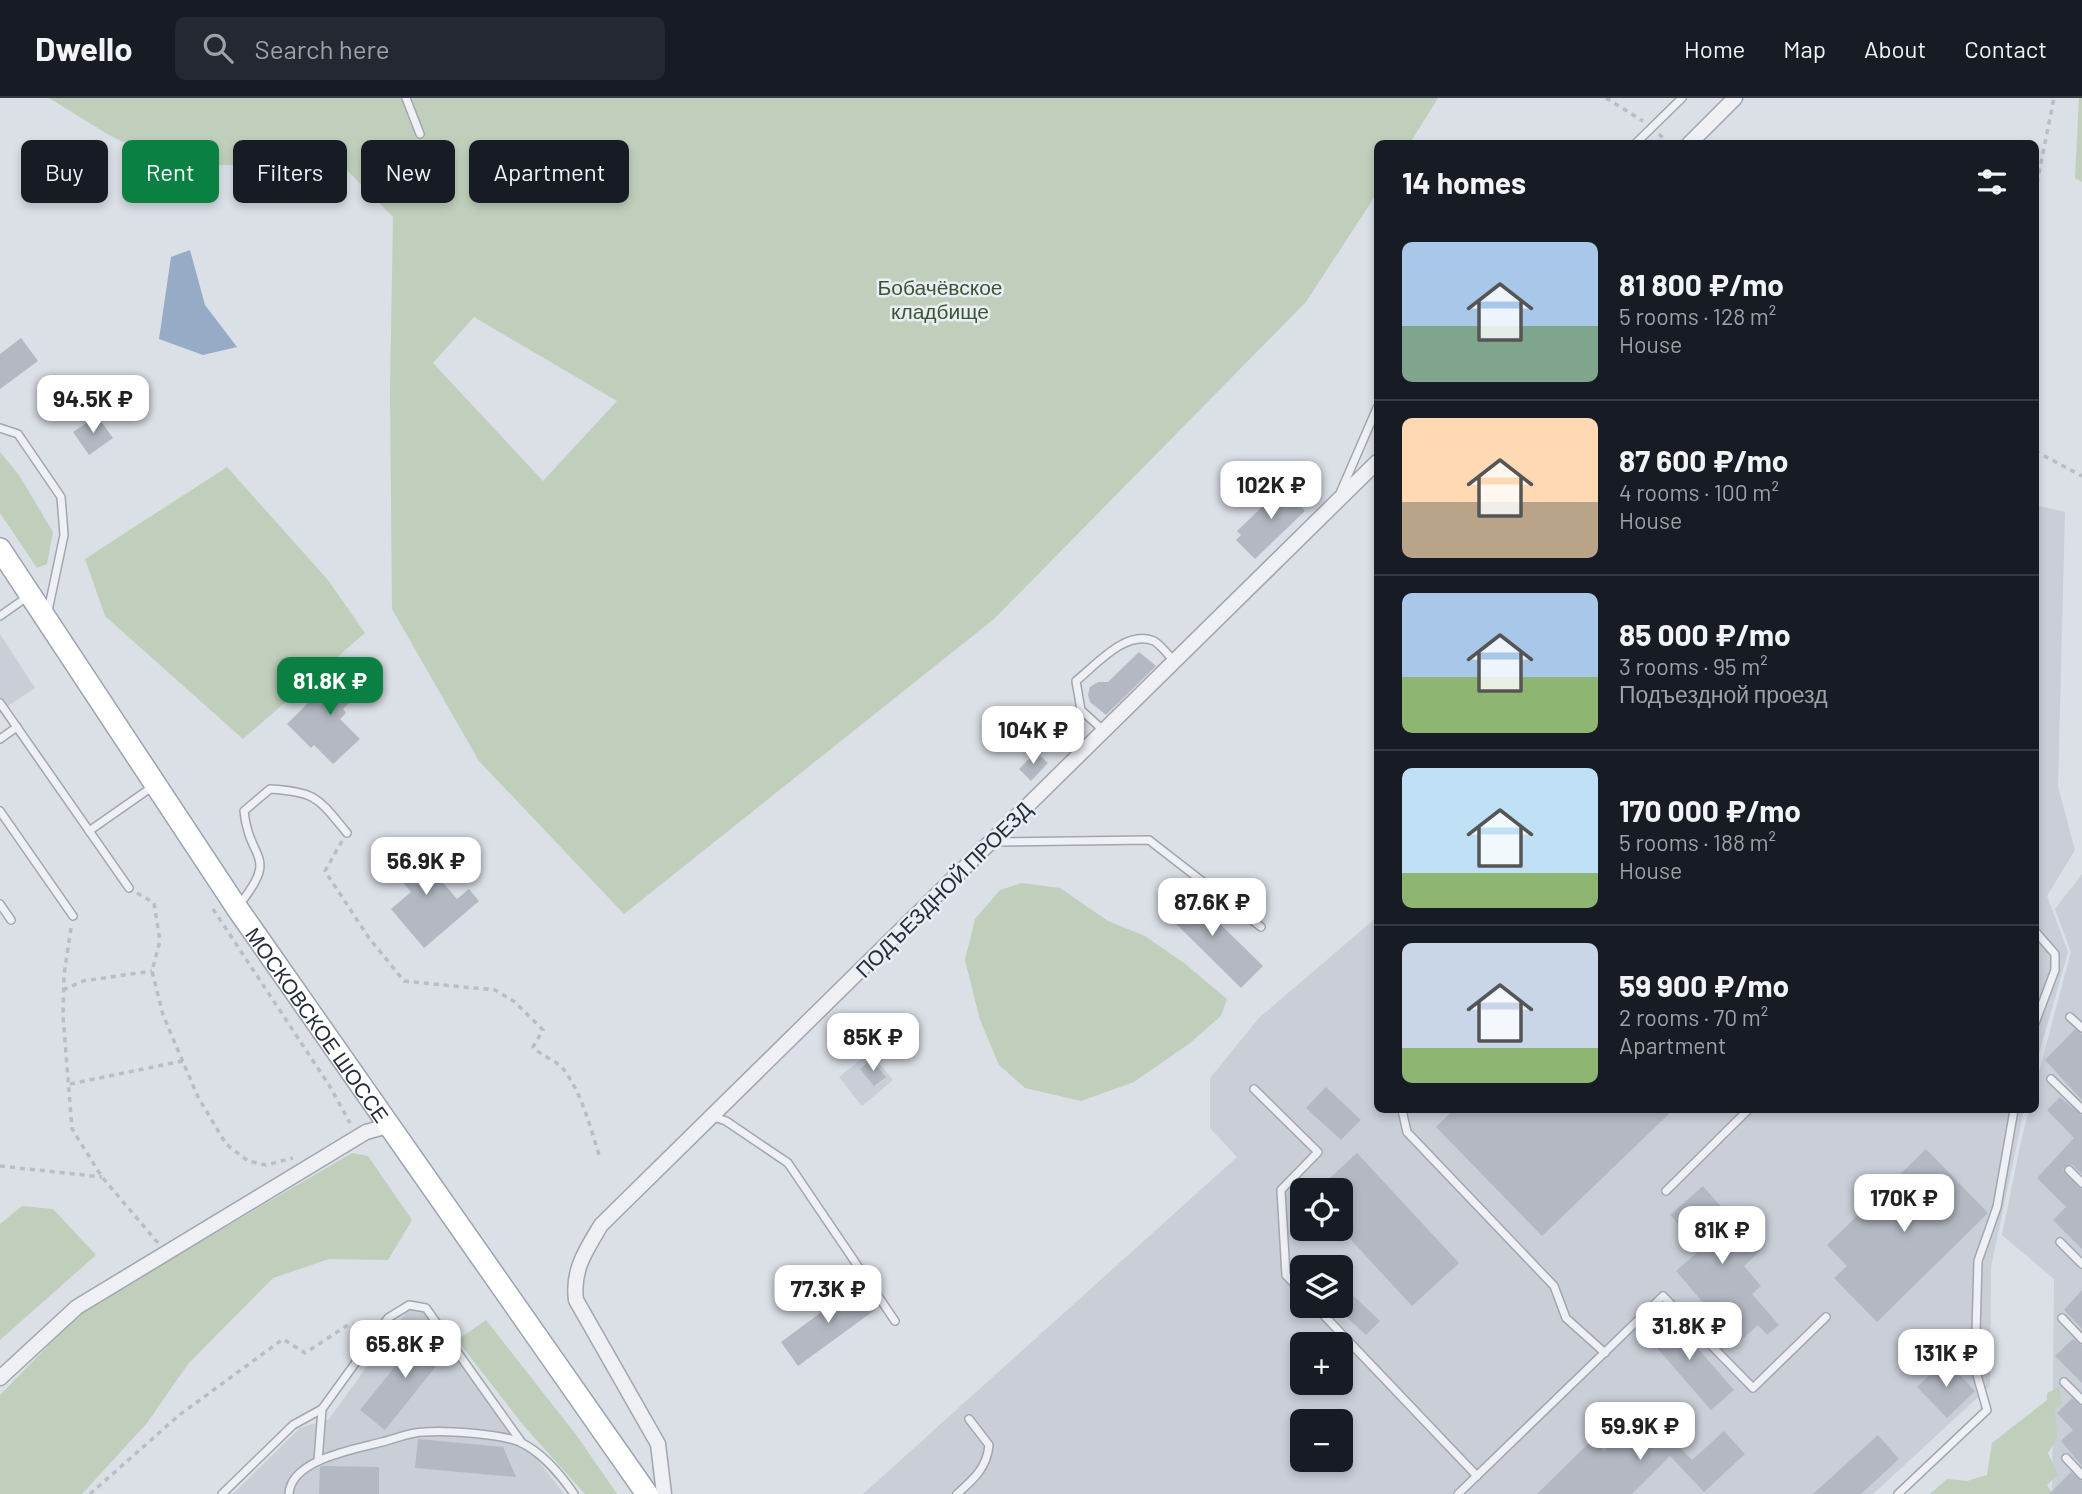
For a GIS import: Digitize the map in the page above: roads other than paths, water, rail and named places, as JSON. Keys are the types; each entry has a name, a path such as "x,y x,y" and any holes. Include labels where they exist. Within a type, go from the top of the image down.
{"main road":[{"name":"МОСКОВСКОЕ ШОССЕ","path":"0,549 237,908 647,1494"}],"street":[{"path":"1693,140 1735,98"},
{"name":"ПОДЪЕЗДНОЙ ПРОЕЗД","path":"664,1494 658,1444 576,1300 574,1286 579,1262 601,1226 1374,465"},
{"path":"0,1378 78,1307 366,1132 388,1126"}],"lane":[{"path":"405,98 420,134"},
{"path":"1638,140 1682,98"},
{"path":"1336,504 1374,415"},
{"path":"0,429 18,434 61,497 64,535 46,618"},
{"path":"0,616 31,595"},
{"path":"1104,732 1081,709 1076,681 1122,643 1139,638 1155,642 1174,661"},
{"path":"0,703 129,888"},
{"path":"0,739 17,727"},
{"path":"89,831 156,785"},
{"path":"237,908 259,880 261,863 244,811 270,789 296,791 317,797 347,833"},
{"path":"0,811 73,916"},
{"path":"989,842 1149,840 1261,927"},
{"path":"0,904 11,920"},
{"path":"2039,936 2055,954 2055,970 2039,1012"},
{"path":"2070,1017 2082,1028"},
{"path":"2051,1079 2082,1109"},
{"path":"1254,1088 1318,1152 1281,1190 1286,1275 1290,1279"},
{"path":"1403,1113 1407,1132 1554,1286 1566,1318 1605,1353"},
{"path":"1666,1191 1745,1113"},
{"path":"1898,1494 1987,1410 1975,1368 1978,1261 1997,1207 2013,1113"},
{"path":"714,1117 726,1121 788,1163 895,1321"},
{"path":"2070,1170 2082,1183"},
{"path":"2060,1242 2082,1264"},
{"path":"1458,1494 1663,1296 1753,1388 1826,1317"},
{"path":"222,1494 293,1425 322,1409 388,1318 409,1305 426,1308 522,1443 561,1475 574,1494"},
{"path":"1326,1318 1477,1476"},
{"path":"2062,1318 2082,1339"},
{"path":"2064,1382 2082,1400"},
{"path":"318,1461 322,1409"},
{"path":"957,1494 978,1475 988,1457 989,1446 969,1419"},
{"path":"289,1494 290,1487 308,1466 318,1461 423,1432 508,1438 522,1443"},
{"path":"2066,1458 2082,1475"}],"water":[{"path":"190,250 205,305 237,347 203,355 159,339 171,257"}],"park label":[{"name":"Бобачёвское кладбище","path":"940,298"}]}
